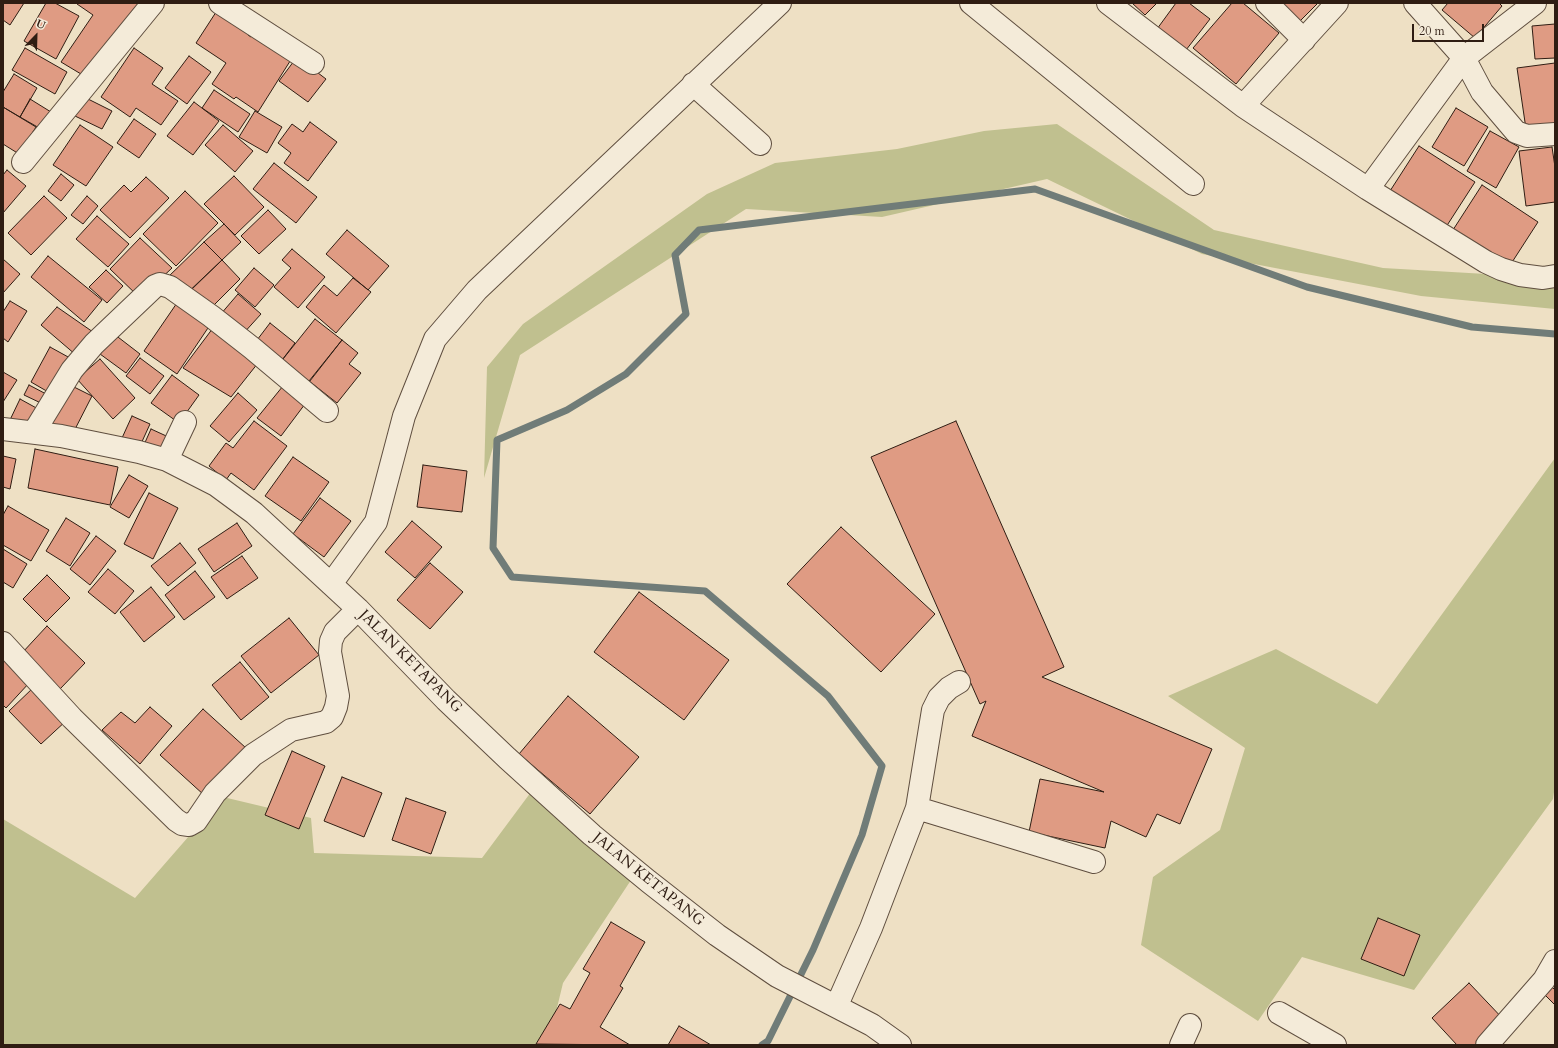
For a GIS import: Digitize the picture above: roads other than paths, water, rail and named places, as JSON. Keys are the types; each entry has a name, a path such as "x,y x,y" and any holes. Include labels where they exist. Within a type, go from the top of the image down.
{"street":[{"path":"23,162 153,3"},
{"path":"220,3 313,63"},
{"path":"331,584 376,522 404,416 435,340 477,290 780,3"},
{"path":"971,3 1193,184"},
{"path":"1108,3 1243,106 1368,189 1486,262 1520,275 1543,278 1555,276"},
{"path":"1266,3 1304,40"},
{"path":"1243,106 1337,3"},
{"path":"1415,3 1464,58 1482,92 1516,132 1527,136 1555,134"},
{"path":"1368,189 1464,58 1535,3"},
{"path":"693,84 760,144"},
{"path":"34,432 72,370 94,344 155,286 160,284 170,287 211,316 252,348 327,411"},
{"path":"167,460 185,422"},
{"name":"JALAN KETAPANG","path":"3,429 34,432 105,444 167,460 216,485 254,513 358,609 452,705 507,758 592,835 648,881 717,935 777,976 815,996 837,1005 872,1025 900,1045"},
{"path":"3,643 72,718 176,820 182,824 189,825 196,821 214,793 253,755 291,730 326,722 332,716 336,707 338,696 330,652 331,641 335,632 358,609"},
{"path":"837,1005 871,928 917,808 933,710 939,698 949,688 959,682"},
{"path":"917,808 1094,862"},
{"path":"1490,1044 1550,984 1555,961"},
{"path":"1279,1013 1335,1045"},
{"path":"1180,1045 1190,1025"}],"waterway":[{"path":"762,1045 768,1041 813,950 862,835 882,766 828,696 705,591 512,577 493,548 497,440 567,410 626,374 686,314 675,255 699,230 1035,189 1307,287 1472,327 1555,334"}]}
